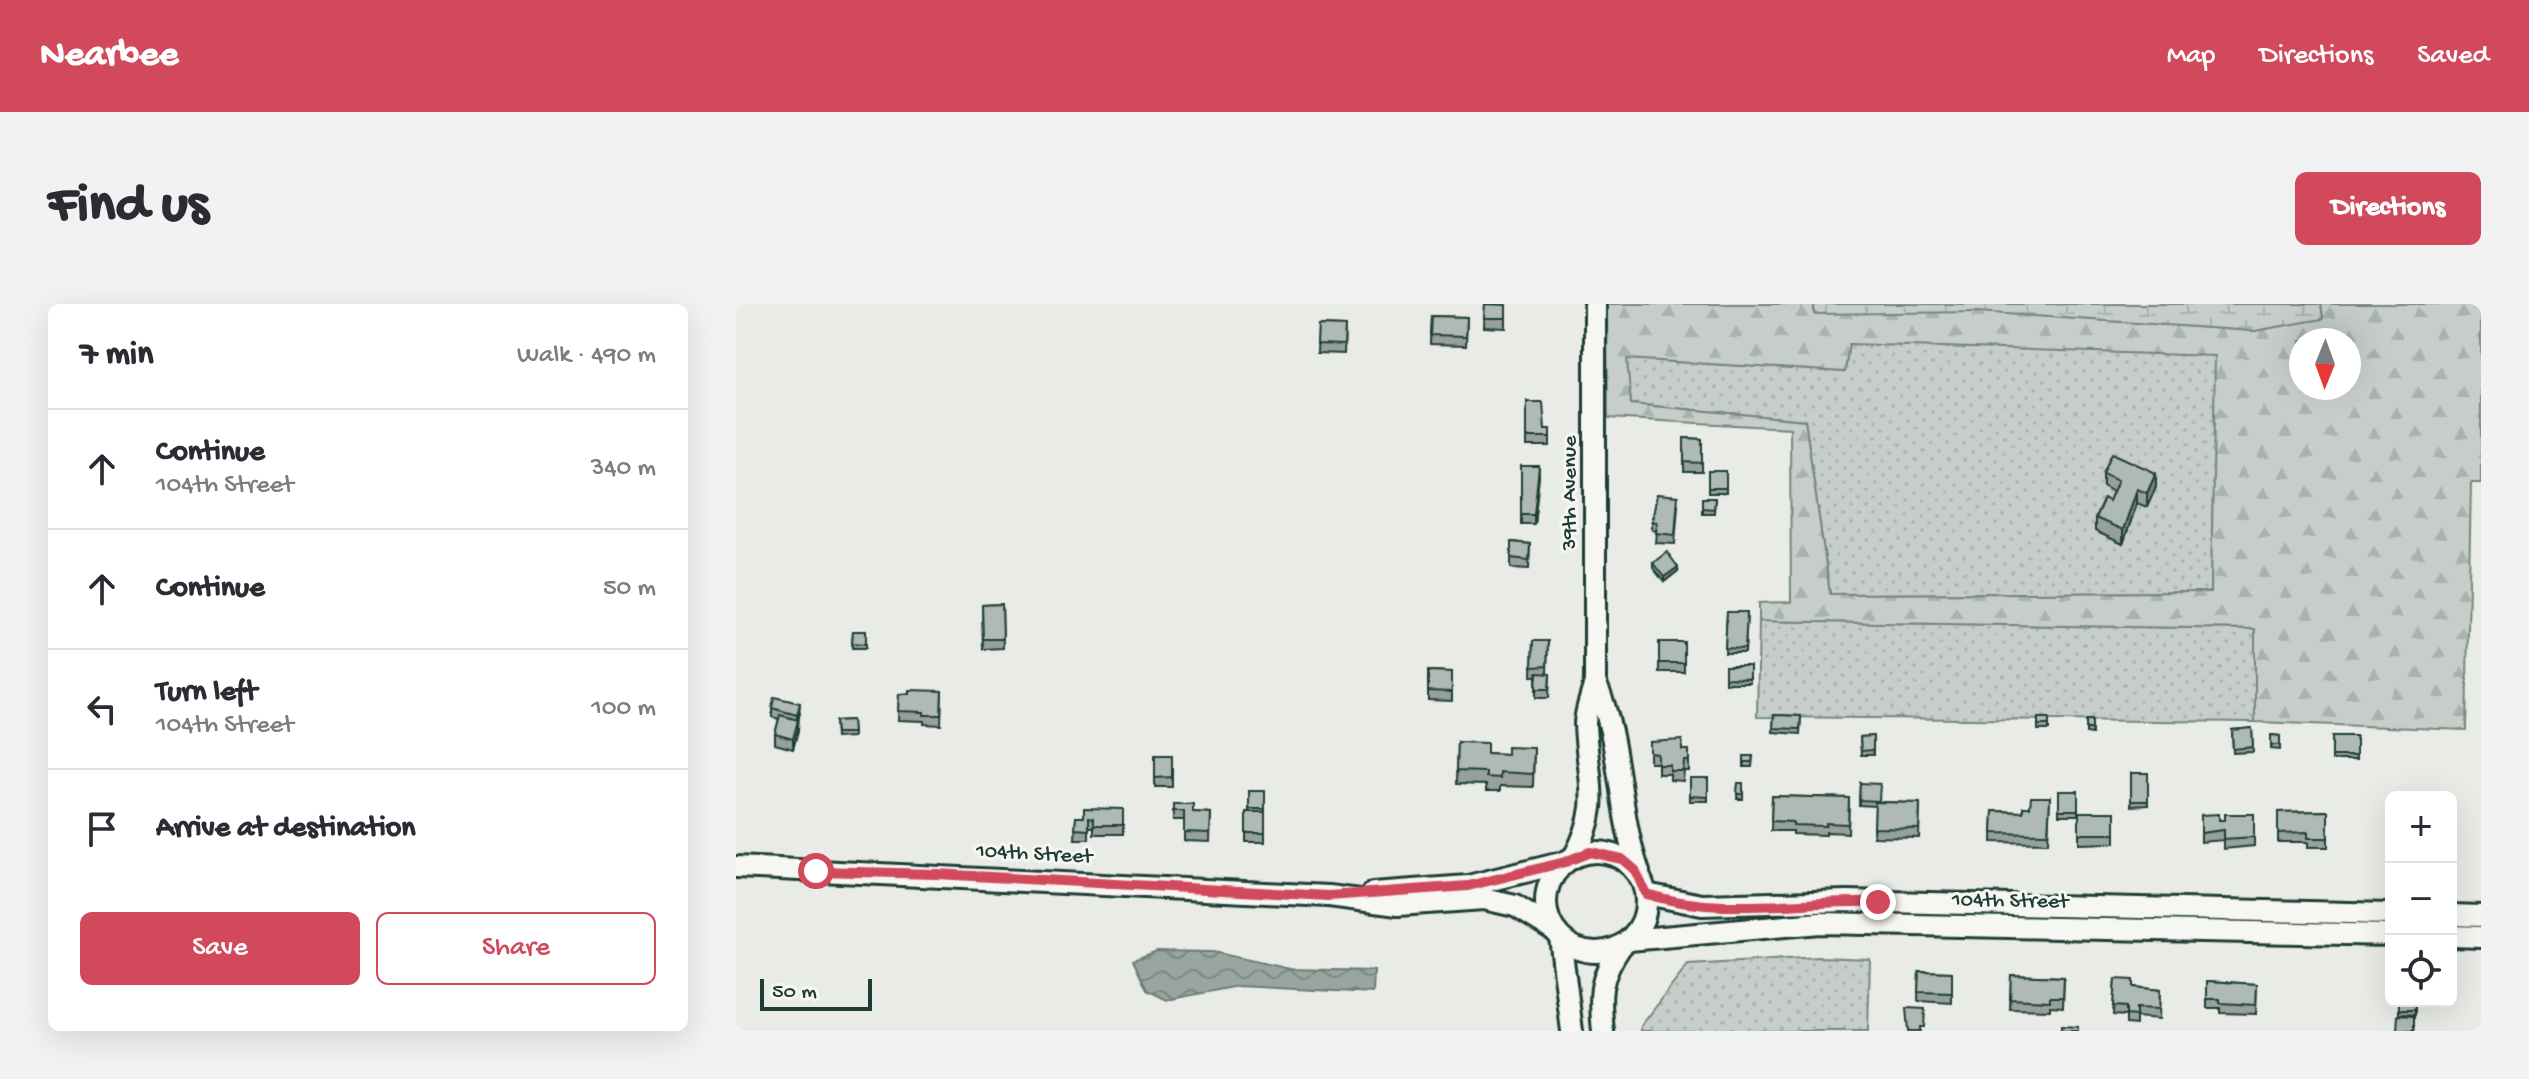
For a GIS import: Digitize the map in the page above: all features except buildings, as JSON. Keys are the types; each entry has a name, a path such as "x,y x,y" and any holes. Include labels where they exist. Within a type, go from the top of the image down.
{"main road":[{"name":"39th Avenue","path":"1569,860 1585,836 1594,807 1585,721 1595,682 1595,304"},
{"name":"39th Avenue","path":"1595,682 1607,707 1630,848 1644,889"},
{"path":"1572,1031 1557,934 1545,902 1554,873 1569,860 1590,852 1622,859 1644,889 1646,911 1640,927 1605,968 1599,993 1603,1031"},
{"name":"104th Street","path":"1329,896 1468,886 1569,860"},
{"name":"104th Street","path":"736,867 1329,896 1426,906 1484,899 1515,906 1557,934"},
{"name":"104th Street","path":"1644,889 1702,905 1847,901 2385,914"},
{"path":"2457,915 2481,916"},
{"name":"104th Street","path":"1625,943 1820,923 2385,935"},
{"path":"1557,934 1589,952 1625,943"},
{"path":"2457,936 2481,937"}],"green space":[{"path":"1595,304 2008,304 2008,314 2254,331 2323,318 2321,304 2481,304 2481,483 2471,483 2466,730 2255,722 2255,629 1759,621 1759,603 1791,602 1790,428 1608,418 1607,315 1595,315","holes":["1849,344 2215,356 2211,592 1830,594 1805,420 1631,404 1627,359 1845,372"]},
{"path":"1814,304 2321,304 2323,319 2254,331 1977,312 1814,314"},
{"path":"1848,344 2216,355 2211,592 1830,594 1805,420 1631,404 1626,359 1845,372"},
{"path":"1759,621 2256,629 2255,722 1757,717"},
{"path":"1820,957 1870,959 1868,1031 1641,1031 1641,1026 1688,965"}],"water":[{"path":"1157,951 1213,952 1290,969 1374,971 1373,993 1238,986 1167,1000 1147,990 1133,960"}],"route":[{"path":"816,871 937,874 1329,896 1468,886 1565,862 1590,852 1606,853 1622,859 1635,870 1646,894 1665,900 1702,905 1878,902"}]}
